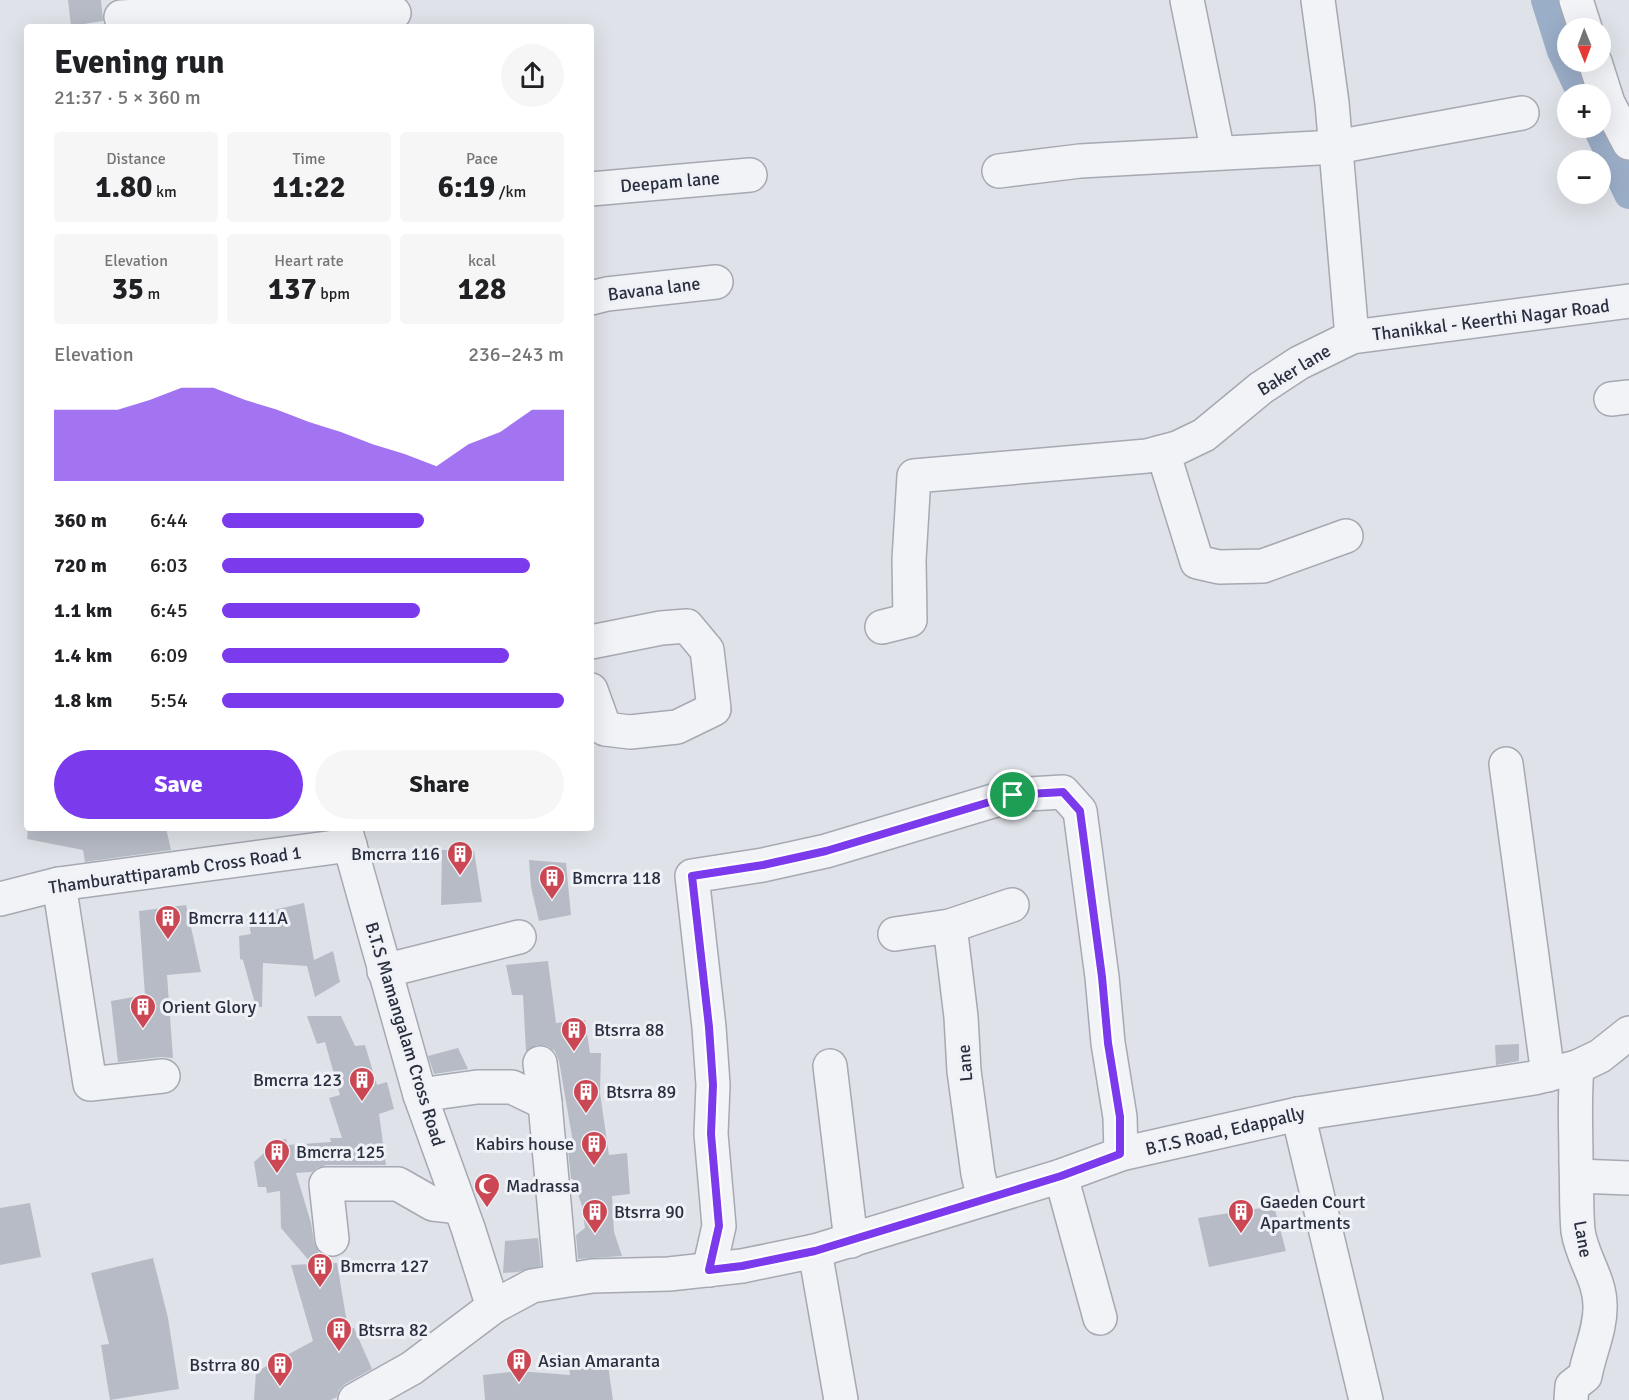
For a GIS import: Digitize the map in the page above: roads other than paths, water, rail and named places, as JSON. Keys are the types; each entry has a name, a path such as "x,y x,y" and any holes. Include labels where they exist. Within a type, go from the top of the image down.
{"street":[{"path":"1187,0 1218,153"},
{"name":"Baker lane","path":"882,627 910,620 909,560 914,476 1147,456 1177,448 1204,435 1261,388 1299,363 1352,337 1332,103 1318,0"},
{"path":"1576,0 1582,18"},
{"path":"121,17 231,10 394,13"},
{"path":"1598,72 1608,103 1629,143"},
{"path":"999,171 1080,160 1336,147 1522,113"},
{"name":"Deepam lane","path":"594,189 750,175"},
{"name":"Bavana lane","path":"594,297 716,282"},
{"name":"Thanikkal - Keerthi Nagar Road","path":"1352,337 1625,302"},
{"path":"1162,452 1197,561 1219,567 1263,566 1346,536"},
{"path":"594,641 661,628 687,626 707,650 714,709 677,727 630,732 605,729 594,698"},
{"name":"Lane","path":"1506,764 1562,1071 1574,1108 1578,1232 1587,1265 1596,1280 1600,1304 1598,1326 1589,1352 1585,1376 1572,1386 1571,1400"},
{"path":"709,1270 719,1226 711,1134 713,1085 709,1027 692,876 763,865 826,851 1013,795 1063,792 1080,811 1102,977 1108,1043 1120,1117 1120,1154"},
{"name":"Thamburattiparamb Cross Road 1","path":"0,899 59,884 348,837"},
{"name":"B.T.S Mamangalam Cross Road","path":"348,837 420,1095 493,1306"},
{"path":"59,884 90,1084 163,1076"},
{"path":"895,934 950,926 1012,905"},
{"name":"Lane","path":"950,926 961,1017 964,1071 978,1174 984,1199"},
{"path":"384,971 519,937"},
{"name":"B.T.S Road, Edappally","path":"355,1400 412,1368 493,1306 532,1286 591,1276 669,1274 742,1266 815,1251 894,1225 1061,1176 1120,1154 1298,1114 1562,1071 1600,1056 1629,1033"},
{"path":"540,1063 561,1280"},
{"path":"830,1066 851,1241"},
{"path":"420,1095 477,1087 512,1087 545,1103"},
{"path":"1298,1114 1366,1400"},
{"path":"1061,1176 1100,1318"},
{"path":"1576,1176 1629,1178"},
{"path":"332,1239 326,1184 398,1184 433,1204 460,1207"},
{"path":"815,1251 841,1400"}],"waterway":[{"path":"1546,0 1562,51 1577,84"},
{"path":"1603,138 1629,194"}],"place":[{"name":"Bmcrra 116","path":"460,877"},
{"name":"Bmcrra 118","path":"552,901"},
{"name":"Bmcrra 111A","path":"168,941"},
{"name":"Orient Glory","path":"143,1030"},
{"name":"Btsrra 88","path":"574,1053"},
{"name":"Bmcrra 123","path":"362,1103"},
{"name":"Btsrra 89","path":"586,1115"},
{"name":"Kabirs house","path":"594,1167"},
{"name":"Bmcrra 125","path":"277,1175"},
{"name":"Madrassa","path":"487,1209"},
{"name":"Btsrra 90","path":"595,1235"},
{"name":"Gaeden Court Apartments","path":"1241,1235"},
{"name":"Bmcrra 127","path":"320,1289"},
{"name":"Btsrra 82","path":"339,1353"},
{"name":"Asian Amaranta","path":"519,1384"},
{"name":"Bstrra 80","path":"280,1388"}]}
